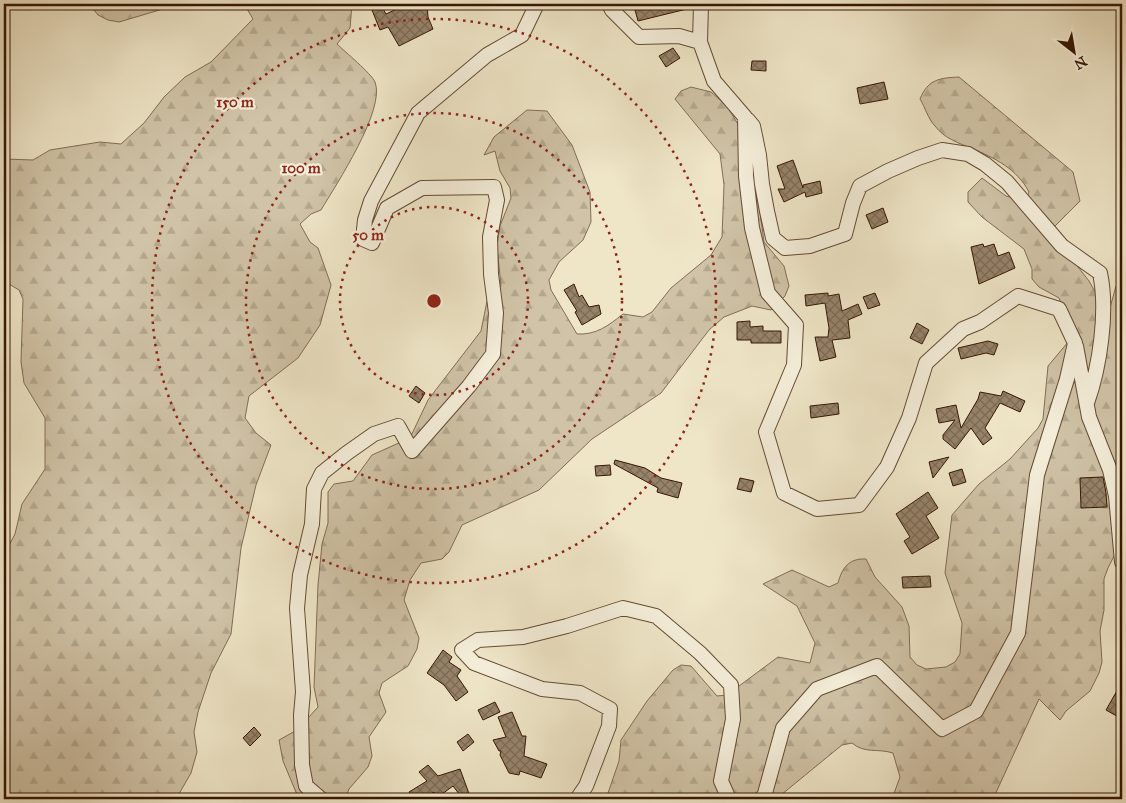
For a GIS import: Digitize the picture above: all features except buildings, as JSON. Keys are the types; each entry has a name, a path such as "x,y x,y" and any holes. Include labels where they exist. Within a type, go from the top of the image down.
{"street":[{"path":"321,799 306,786 302,765 300,715 303,692 297,608 300,575 312,524 314,489 322,473 374,434 398,426 412,451 469,386 493,354 496,313 491,274 490,237 497,200 494,187 422,188 387,208 372,243 363,239 365,220 371,201 418,113 487,55 522,35 535,8 534,4"},
{"path":"609,4 612,10 639,38 679,36 700,42"},
{"path":"701,4 700,42 714,82 753,126 759,155 766,211 773,238 785,248 810,246 846,234 853,203 860,186 903,164 942,150 968,154 985,164 1007,182 1062,246 1100,273 1104,291 1102,321 1093,384 1087,403"},
{"path":"745,116 747,185 752,228 768,294 796,326 794,366 766,432 784,493 817,509 859,505 887,467 909,418 926,363 963,329 980,322 1018,296 1059,309 1075,343 1090,417 1110,470 1116,496 1122,562"},
{"path":"760,799 764,798 783,728 817,689 877,666 942,729 976,711 1018,634 1037,475 1067,379 1075,343"},
{"path":"577,799 586,786 609,726 610,710 580,692 542,689 474,663 462,650 478,640 523,637 567,626 623,608 656,616 700,653 731,686 733,719 721,780 729,799"}],"green space":[{"path":"89,4 189,4 173,6 119,22 108,20 98,15"},
{"path":"233,4 352,4 350,28 337,44 373,78 376,94 367,128 337,183 321,210 311,214 300,224 310,242 318,248 331,285 320,325 298,358 249,396 245,418 256,433 271,445 256,485 241,548 231,634 211,673 198,712 194,732 197,752 191,773 176,799 4,799 4,555 15,534 22,504 45,469 45,418 24,383 21,362 23,299 19,290 4,281 4,159 33,160 50,150 100,142 121,144 144,123 164,97 185,77 211,62 253,19 247,9"},
{"path":"959,77 1073,172 1080,201 1050,231 1089,281 1108,315 1116,286 1122,283 1122,540 1104,579 1104,610 1100,631 1102,662 1099,673 1090,691 1066,711 1060,720 1039,699 993,799 892,799 900,777 893,753 866,750 852,743 842,745 776,799 606,799 619,761 621,740 647,701 673,670 681,665 691,666 717,696 727,695 778,657 810,663 815,643 797,606 763,584 792,570 829,587 838,583 847,565 855,560 866,559 875,577 902,607 909,626 910,657 917,665 926,669 946,667 955,662 960,654 962,623 945,573 952,515 979,484 1010,459 1038,428 1043,419 1048,366 1074,335 1059,298 1039,287 1032,279 1032,269 1024,249 982,217 968,202 968,192 982,178 1006,196 1025,201 1029,192 1024,184 1012,171 997,160 956,142 943,134 930,120 920,99 927,87 935,81"},
{"path":"691,87 711,92 727,106 742,131 757,190 764,242 784,266 789,286 785,296 771,310 752,306 724,317 709,330 661,393 592,439 539,490 462,525 449,552 442,559 421,563 410,580 404,600 419,638 417,649 408,666 382,683 379,693 386,712 369,737 372,756 368,767 349,789 345,799 302,799 298,797 283,761 279,740 297,730 318,707 314,687 318,585 322,544 328,523 328,492 334,484 353,481 372,455 410,438 428,400 481,331 487,301 501,286 497,246 500,226 511,198 510,188 500,171 495,151 484,155 494,137 527,110 547,111 572,145 590,192 591,222 583,240 559,262 549,280 551,290 577,334 590,333 602,329 623,314 643,317 652,312 671,288 711,255 722,237 724,185 720,154 675,99 681,91"}]}
